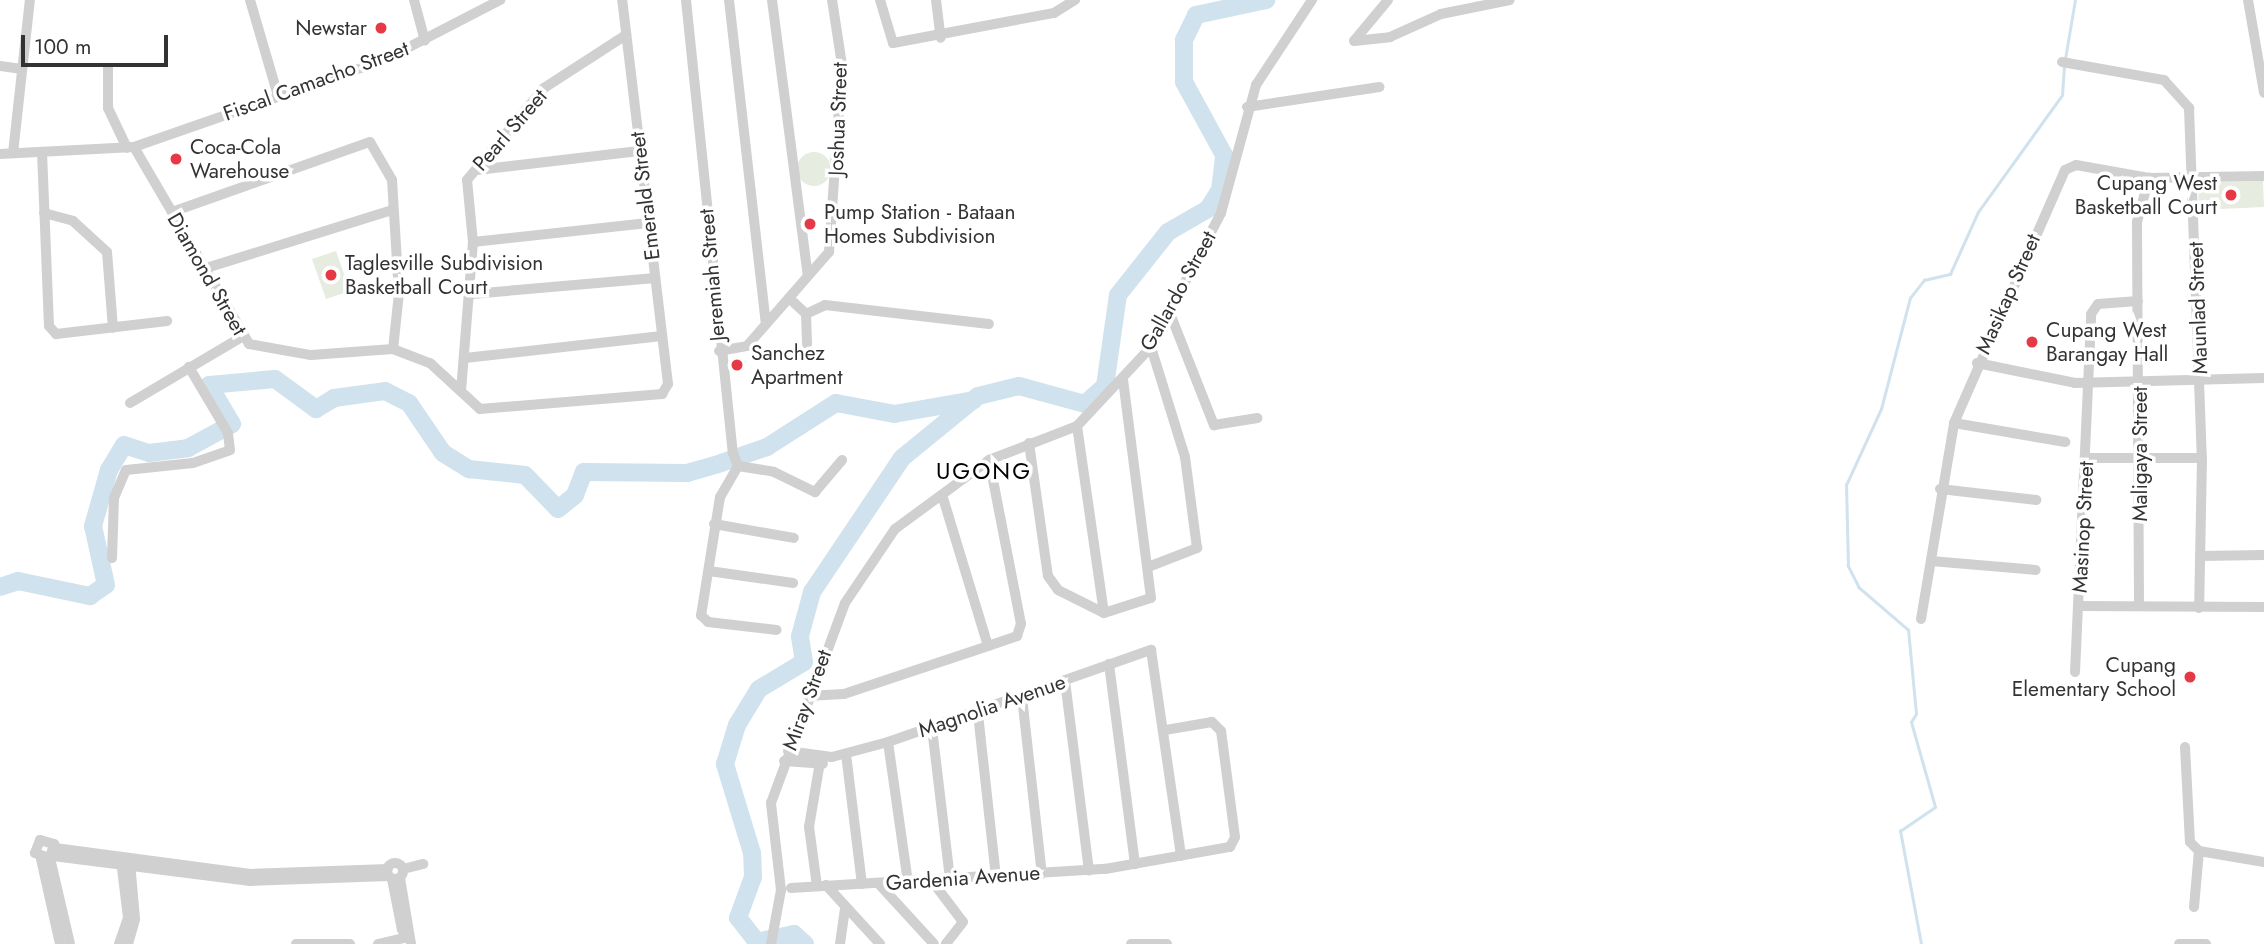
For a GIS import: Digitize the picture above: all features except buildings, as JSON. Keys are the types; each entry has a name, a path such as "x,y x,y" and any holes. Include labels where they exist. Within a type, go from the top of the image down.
{"street":[{"path":"13,153 30,0"},
{"path":"250,0 278,96"},
{"path":"414,0 425,41"},
{"name":"Fiscal Camacho Street","path":"0,154 131,148 425,41 500,0"},
{"name":"Emerald Street","path":"622,0 662,336 666,391"},
{"name":"Jeremiah Street","path":"686,0 719,351 736,459"},
{"path":"729,0 766,324"},
{"path":"772,0 808,276"},
{"name":"Joshua Street","path":"719,351 741,350 829,252 838,167 842,65 832,0"},
{"path":"880,0 893,44 941,38 1054,13 1075,0"},
{"path":"936,0 941,38"},
{"name":"Gallardo Street","path":"943,498 989,460 1077,426 1151,347 1221,213 1247,107 1269,57 1312,0"},
{"path":"1388,0 1354,41 1390,37 1441,14 1510,0"},
{"path":"2248,0 2264,93"},
{"name":"Pearl Street","path":"461,391 472,295 473,242 467,180 544,88 626,34"},
{"name":"Maunlad Street","path":"2062,62 2164,80 2176,88 2189,108 2202,458 2199,608"},
{"path":"0,66 22,69"},
{"name":"Diamond Street","path":"108,68 108,108 172,212 240,338 281,353 393,349 430,363 480,409 666,391"},
{"path":"1247,107 1379,88"},
{"path":"172,212 370,142 392,180 399,293 393,349"},
{"path":"477,170 639,151"},
{"path":"42,152 49,326 56,334 167,321"},
{"name":"Masikap Street","path":"1921,619 1940,489 1954,423 1977,363 2065,170 2076,165 2150,178 2264,176"},
{"name":"Maligaya Street","path":"2138,606 2141,458 2137,222 2150,178"},
{"path":"203,269 393,210"},
{"path":"44,213 73,221 107,252 113,328"},
{"path":"473,242 648,223"},
{"path":"472,295 655,278"},
{"path":"789,298 806,314 807,344"},
{"name":"Masinop Street","path":"2138,301 2092,306 2078,606 2264,607"},
{"path":"806,314 825,305 989,324"},
{"path":"1169,311 1214,425 1257,418"},
{"path":"465,358 662,336"},
{"path":"130,403 240,338"},
{"path":"1148,567 1197,548 1185,457 1151,347"},
{"path":"1977,363 2090,383 2264,377"},
{"path":"112,558 114,498 123,473 222,456 230,450 225,430 189,367"},
{"path":"1029,443 1048,576 1058,590 1104,613 1151,598 1122,380"},
{"path":"1954,423 2065,442"},
{"path":"1077,426 1104,613"},
{"path":"2087,458 2202,458"},
{"path":"776,630 703,619 713,524 722,491 736,459 774,472 818,492 842,460"},
{"path":"806,696 844,694 1017,636 1021,624 989,460"},
{"path":"1940,489 2036,500"},
{"path":"943,498 988,646"},
{"name":"Miray Street","path":"771,944 781,890 771,803 806,696 845,603 881,544 943,498"},
{"path":"713,524 794,538"},
{"path":"2200,556 2264,555"},
{"path":"1931,561 2036,570"},
{"path":"709,571 793,583"},
{"path":"2075,672 2078,606"},
{"name":"Magnolia Avenue","path":"786,756 825,760 888,742 978,714 1151,650 1165,730"},
{"path":"1109,664 1135,864"},
{"path":"1065,681 1089,870"},
{"path":"1021,697 1042,874"},
{"path":"978,714 996,877"},
{"name":"Gardenia Avenue","path":"791,888 1089,870 1181,856 1233,844 1230,797 1217,725 1165,730"},
{"path":"932,728 950,880"},
{"path":"1165,730 1181,856"},
{"path":"888,742 908,882"},
{"path":"2185,747 2190,842 2199,851 2264,862"},
{"path":"846,754 862,884"},
{"path":"825,760 809,827 822,886 880,944"},
{"path":"2194,907 2199,851"},
{"path":"60,944 60,922 49,855 126,861 250,878 394,874 423,864"},
{"path":"126,861 132,918 128,944"},
{"path":"378,944 407,942 394,874"},
{"path":"932,881 963,922 946,944"},
{"path":"879,884 934,944"},
{"path":"840,944 845,907"},
{"path":"118,944 132,918"},
{"path":"60,922 70,944"},
{"path":"296,944 350,944"},
{"path":"1131,944 1167,944"},
{"path":"2179,944 2206,944"}],"shaded area":[{"path":"814,152 826,157 831,169 826,181 814,186 802,181 797,169 802,157"},
{"name":"Cupang West Basketball Court","path":"2263,181 2264,207 2199,210 2198,183"},
{"name":"Taglesville Subdivision Basketball Court","path":"336,251 350,291 326,299 312,259"}],"waterway":[{"path":"805,944 794,934 757,942 738,918 753,877 752,853 725,764 737,725 759,689 804,662 800,636 812,592 902,458 978,396 1019,386 1085,404 1105,386 1118,295 1168,232 1208,209 1220,190 1224,155 1184,82 1184,40 1196,15 1266,0"},
{"path":"2065,59 2075,0"},
{"path":"1921,944 1900,831 1935,807 1911,722 1916,714 1908,630 1859,588 1848,566 1846,485 1881,409 1910,298 1924,280 1950,274 1978,212 2062,95 2064,67"},
{"path":"0,587 18,581 90,596 106,585 93,526 109,470 124,445 149,453 188,448 232,424 209,385 275,379 316,409 334,398 385,391 409,403 443,453 469,469 525,475 558,509 575,495 584,472 687,473 767,447 836,403 894,414 974,400"}],"place":[{"name":"Newstar","path":"381,28"},
{"name":"Coca-Cola Warehouse","path":"176,159"},
{"name":"Cupang West Basketball Court","path":"2231,195"},
{"name":"Pump Station - Bataan Homes Subdivision","path":"810,224"},
{"name":"Taglesville Subdivision Basketball Court","path":"331,275"},
{"name":"Cupang West Barangay Hall","path":"2032,342"},
{"name":"Sanchez Apartment","path":"737,365"},
{"name":"Cupang Elementary School","path":"2190,677"}],"district":[{"name":"UGONG","path":"984,471"}]}
